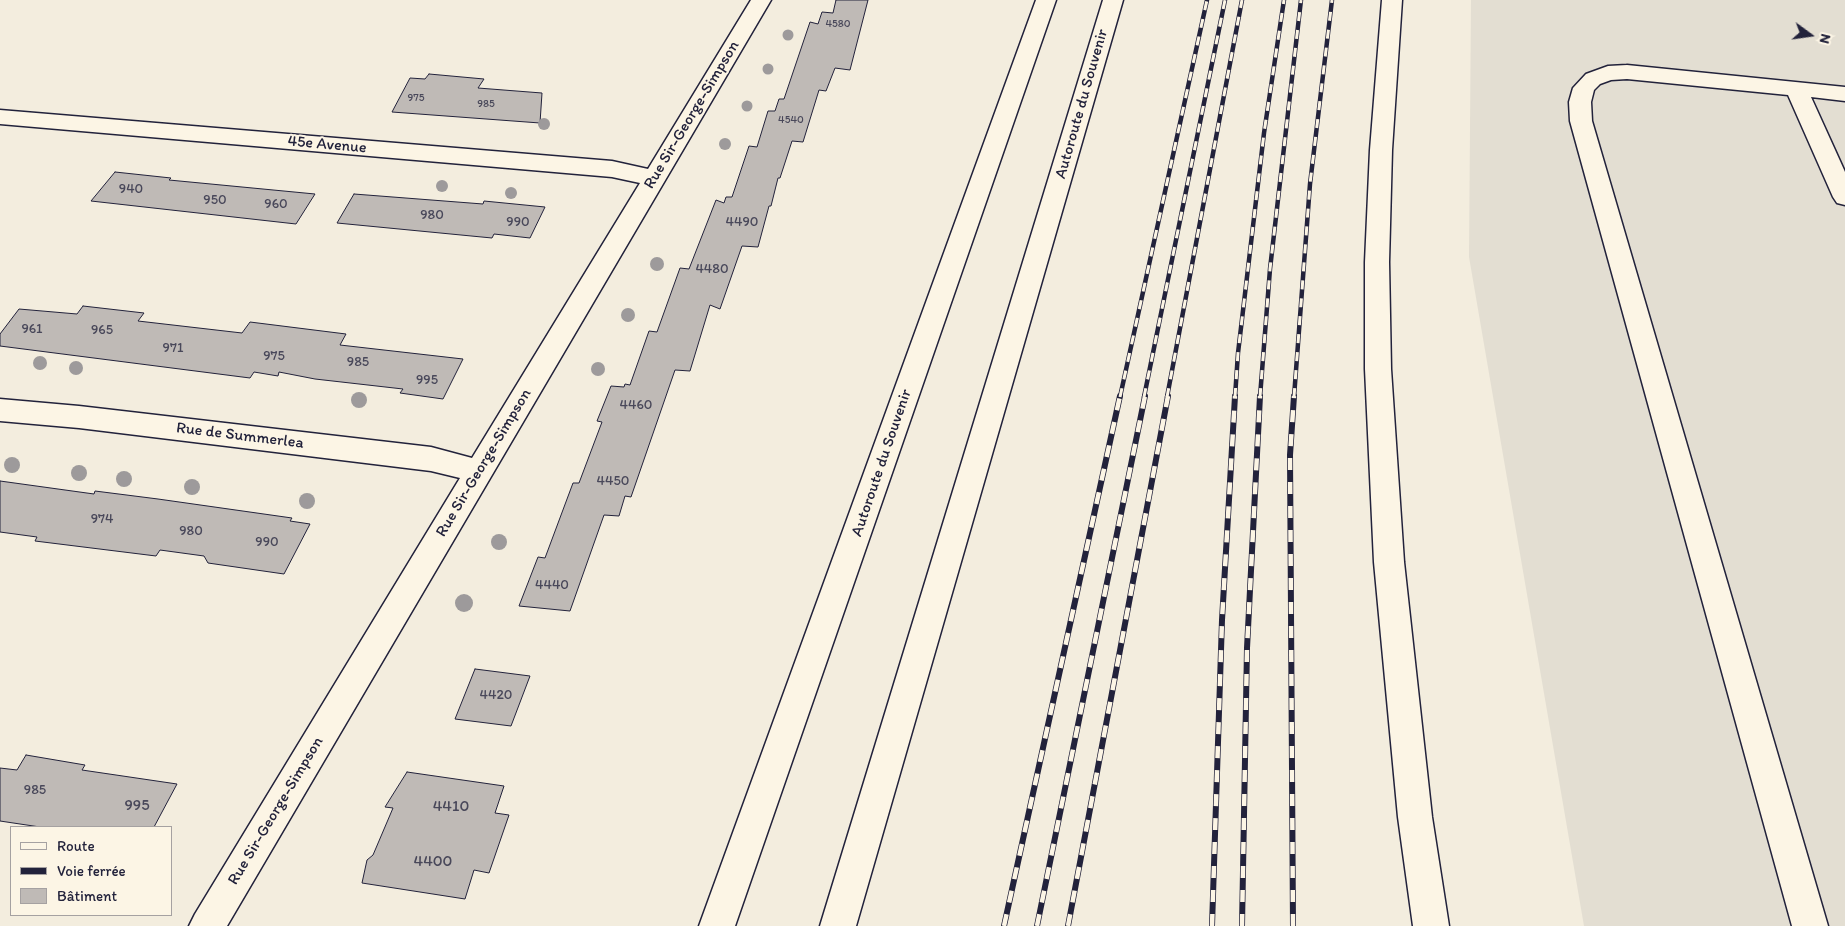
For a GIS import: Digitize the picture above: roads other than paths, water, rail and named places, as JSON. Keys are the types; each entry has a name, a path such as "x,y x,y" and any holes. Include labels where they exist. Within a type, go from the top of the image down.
{"main road":[{"name":"Rue Sir-George-Simpson","path":"207,926 761,0"},
{"name":"Autoroute du Souvenir","path":"717,926 1046,0"},
{"name":"Autoroute du Souvenir","path":"838,926 1113,0"},
{"path":"1392,0 1381,159 1377,262 1378,378 1390,581 1415,818 1431,926"},
{"path":"1810,926 1586,140 1581,121 1580,102 1584,88 1593,80 1608,73 1627,72 1845,94"},
{"path":"1796,89 1845,197"},
{"name":"45e Avenue","path":"0,117 612,169 654,178"},
{"name":"Rue de Summerlea","path":"0,410 79,417 431,459 479,472"}],"railway":[{"path":"1120,397 1207,0"},
{"path":"1144,397 1225,0"},
{"path":"1167,397 1242,0"},
{"path":"1235,397 1238,353 1264,133 1284,0"},
{"path":"1260,397 1270,269 1301,0"},
{"path":"1294,397 1310,184 1332,0"},
{"path":"1004,926 1120,396"},
{"path":"1037,926 1145,396"},
{"path":"1068,926 1168,396"},
{"path":"1212,926 1222,620 1235,396"},
{"path":"1242,926 1247,648 1260,396"},
{"path":"1293,926 1290,455 1294,396"}]}
